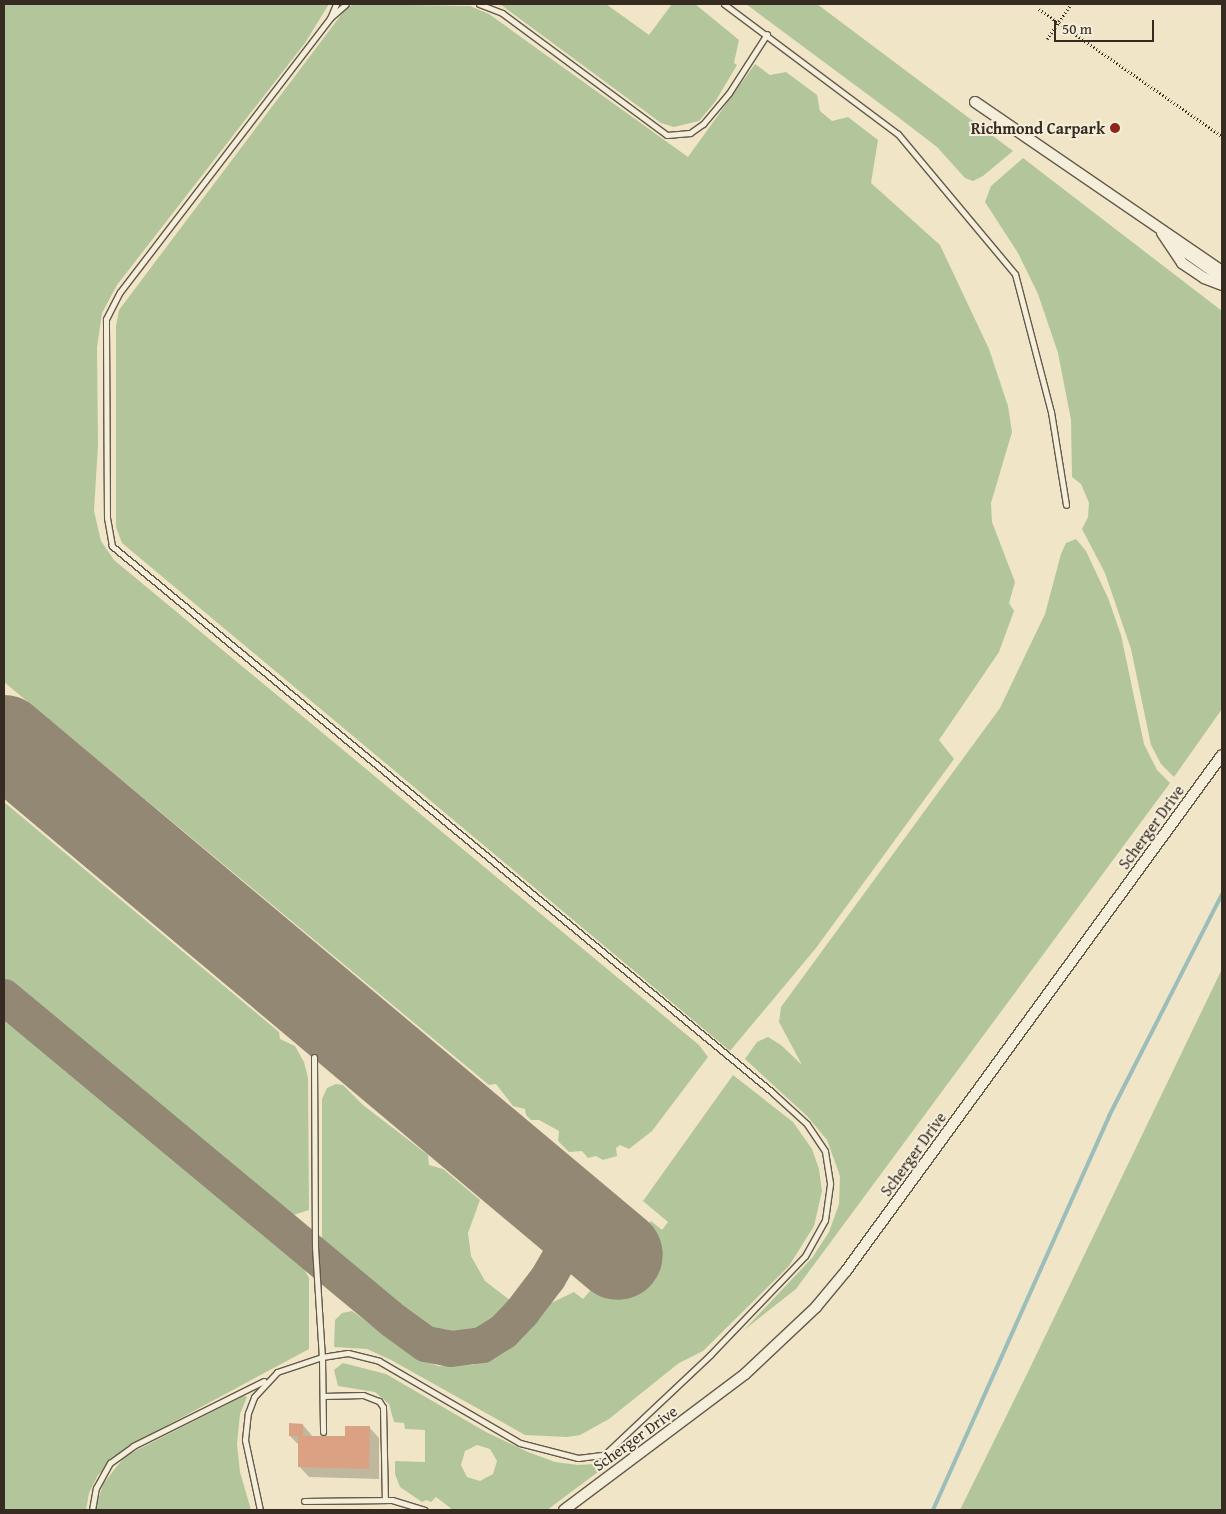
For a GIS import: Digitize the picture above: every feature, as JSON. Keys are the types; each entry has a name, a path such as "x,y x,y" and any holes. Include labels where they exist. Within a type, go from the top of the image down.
{"street":[{"path":"975,102 1162,232 1190,247 1222,271"},
{"path":"1162,232 1184,253 1222,278"},
{"path":"1162,232 1182,263 1204,278 1222,284"},
{"name":"Scherger Drive","path":"564,1510 745,1374 816,1307 846,1270 1222,755"}],"lane":[{"path":"330,18 336,4"},
{"path":"92,1510 96,1488 110,1463 133,1446 267,1380 291,1365 322,1356 348,1353 379,1361 520,1443 578,1458 604,1455 710,1355 805,1256 824,1220 830,1183 824,1151 807,1124 772,1092 112,546 107,518 106,319 120,292 330,18 346,4"},
{"path":"479,4 502,13 667,135 690,133 703,124 729,93 767,34"},
{"path":"724,4 767,34 898,134 1016,274 1051,412 1066,505"},
{"path":"314,1057 315,1247 322,1356 323,1432"},
{"path":"260,1510 245,1440 248,1413 267,1380"},
{"path":"323,1396 363,1395 379,1401 383,1407 385,1500"},
{"path":"304,1500 385,1500 424,1510"}],"path":[{"path":"1047,39 1071,4"},
{"path":"1039,9 1222,136"}],"green space":[{"path":"4,4 329,4 305,43 117,285 102,313 97,347 98,445 94,511 101,541 114,560 699,1045 708,1057 652,1131 629,1149 620,1145 616,1148 617,1156 603,1160 596,1156 588,1158 582,1151 569,1152 558,1141 559,1131 539,1120 531,1120 526,1115 525,1109 513,1106 496,1084 489,1085 4,682"},
{"path":"356,4 470,6 489,14 688,157 755,64 770,75 786,72 817,95 820,111 832,121 848,117 878,140 871,183 940,245 989,349 1008,406 1012,432 991,503 992,522 1015,582 1009,603 1014,611 999,652 939,740 954,759 816,948 730,1051 122,543 116,527 116,326 119,310 347,7"},
{"path":"500,4 606,4 649,35 672,4 695,4 739,40 734,63 737,65 715,102 699,121 674,127 661,123"},
{"path":"746,4 817,4 1013,151 983,176 973,181 965,178 937,147"},
{"path":"1023,158 1222,311 1222,709 1174,777 1161,764 1151,745 1131,649 1105,573 1082,529 1088,517 1089,503 1081,484 1072,477 1071,420 1058,353 1038,294 1018,253 985,202 991,186"},
{"path":"1076,539 1086,551 1108,598 1121,635 1144,744 1157,770 1170,783 796,1289 744,1330 812,1258 829,1232 839,1204 840,1176 827,1140 807,1116 745,1059 757,1042 768,1037 781,1045 802,1065 779,1022 781,1007 1000,708 1045,614 1061,554 1066,543"},
{"path":"4,802 279,1032 280,1039 295,1046 304,1062 308,1078 309,1210 287,1217 4,982"},
{"path":"1222,969 1222,1510 960,1510 1027,1374"},
{"path":"4,1018 304,1269 309,1278 309,1349 127,1447 98,1475 89,1493 86,1510 4,1510"},
{"path":"733,1075 793,1122 812,1149 819,1169 822,1191 814,1226 789,1266 703,1351 679,1363 609,1419 580,1435 567,1437 525,1435 391,1360 367,1349 334,1347 335,1320 342,1313 352,1311 415,1357 438,1366 473,1365 509,1347 545,1306 574,1292 583,1299 651,1221 662,1230 668,1222 643,1201"},
{"path":"336,1084 343,1085 363,1105 428,1155 429,1165 443,1169 480,1200 468,1233 471,1256 485,1281 511,1301 502,1315 485,1331 455,1339 428,1333 322,1247 322,1099 327,1088"},
{"path":"343,1363 386,1374 486,1432 528,1452 555,1462 578,1465 610,1463 547,1510 453,1510 436,1497 431,1502 426,1500 422,1502 400,1487 395,1474 395,1461 425,1462 425,1430 405,1429 404,1423 394,1422 389,1404 375,1392 338,1386 334,1370","holes":["477,1445 490,1449 497,1461 493,1474 480,1481 467,1477 461,1465 465,1451"]},
{"path":"244,1396 247,1397 240,1414 237,1444 240,1472 251,1510 95,1510 103,1484 125,1456"}],"building":[{"path":"289,1423 303,1424 303,1436 345,1436 345,1426 370,1426 369,1469 298,1467 298,1436 289,1436"}],"waterway":[{"path":"933,1510 1109,1116 1222,894"}],"taxiway":[{"path":"4,997 394,1321 426,1344 451,1349 482,1345 503,1332 522,1312 548,1278 565,1248 564,1227 553,1201"}],"runway":[{"path":"4,740 618,1255"}],"place":[{"name":"Richmond Carpark","path":"1115,128"}]}
